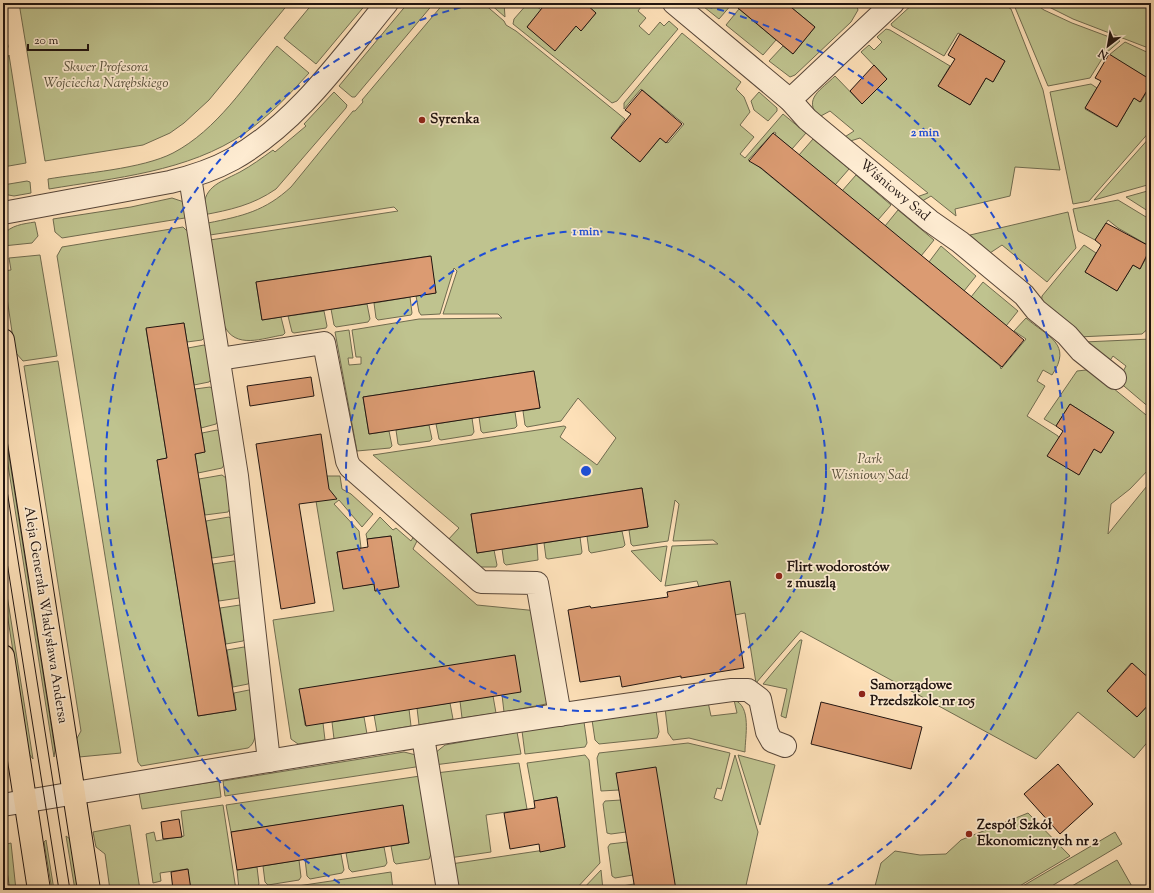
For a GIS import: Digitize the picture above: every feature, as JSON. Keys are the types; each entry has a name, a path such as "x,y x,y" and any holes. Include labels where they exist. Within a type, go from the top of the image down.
{"main road":[{"name":"Aleja Generała Władysława Andersa","path":"3,340 89,890"},
{"path":"3,656 39,890"}],"street":[{"path":"3,213 65,203 190,177 237,157 269,135 287,119 387,3"},
{"name":"Wiśniowy Sad","path":"674,3 790,100 808,119 930,221 960,242 1024,295 1036,310 1067,335 1081,351 1115,378"},
{"path":"790,100 893,3"},
{"path":"190,177 236,476 269,761"},
{"path":"219,359 324,343 346,461 350,467 481,582 537,582 560,715"},
{"path":"3,806 269,761 560,715 732,690 748,690 760,699 767,732 772,741 785,746"},
{"path":"423,737 448,890"}],"green space":[{"name":"Skwer Profesora Wojciecha Narębskiego","path":"19,3 289,3 209,100 184,123 170,133 143,145 45,161"},
{"path":"313,3 367,3 316,64 284,38"},
{"path":"408,3 434,3 355,97 352,97 339,86"},
{"name":"Park Wiśniowy Sad","path":"444,3 483,3 504,21 506,25 516,31 625,119 611,138 640,162 660,138 668,143 684,124 641,89 624,109 624,103 682,33 741,82 736,89 744,97 750,112 740,125 754,137 740,154 745,158 783,114 806,133 792,149 775,135 776,133 774,132 748,160 752,161 1000,366 1001,369 1026,339 1014,331 1026,318 1055,342 1059,348 1060,356 1058,364 1052,375 1043,370 1037,381 1045,386 1027,416 1058,436 1059,438 1048,456 1079,475 1094,449 1101,453 1114,432 1070,404 1056,426 1044,419 1077,371 1086,370 1097,375 1151,419 1151,467 1130,489 1111,504 1108,534 1151,481 1151,680 1131,663 1107,691 1137,717 1151,702 1151,738 1134,758 1078,712 1036,759 801,631 756,683 745,613 735,615 699,587 697,581 665,586 672,546 718,544 713,540 673,541 679,504 675,500 668,541 633,546 631,544 629,530 648,527 642,488 471,514 477,553 494,550 497,565 496,567 480,567 447,541 459,528 373,455 564,426 566,427 560,437 597,465 616,438 578,398 561,421 527,427 525,425 523,411 540,408 534,371 363,397 369,434 389,431 392,446 390,448 357,451 335,332 349,330 353,358 348,358 349,365 361,364 361,357 356,357 352,330 419,319 502,318 498,314 443,314 457,271 454,268 440,314 421,315 416,296 436,293 430,256 256,282 262,320 281,317 285,333 283,335 258,340 242,340 235,338 229,333 224,325 210,240 398,211 394,207 210,235 208,223 243,215 263,207 291,187"},
{"path":"489,3 504,3 505,17"},
{"path":"528,3 533,3 541,10 527,27 555,50 576,26 581,31 596,13 583,3 644,3 638,11 646,18 639,26 649,35 660,22 664,26 669,21 678,29 617,101 612,103 513,24 514,19"},
{"path":"699,3 731,3 732,4 719,19"},
{"path":"786,3 837,3 843,8 848,3 856,3 858,10 851,22 795,75 790,77 769,61 783,46 793,54 815,27"},
{"path":"914,3 1001,3 1011,9 1043,90 1060,170 1015,167 1010,196 955,209 956,216 931,196 917,204 911,199 928,193 860,138 844,143 840,140 854,131 830,111 819,117 814,111 812,105 813,100 820,90 835,76 862,104 887,79 861,52 869,45 874,50 882,42 877,37 886,29 950,66 938,86 970,105 986,78 993,82 1005,61 960,34 958,33 944,56 892,26 891,24"},
{"path":"1015,3 1034,3 1044,10 1072,23 1120,41 1105,54 1090,78 1048,86 1014,5"},
{"path":"1041,3 1151,3 1151,49 1073,19"},
{"path":"739,9 776,40 763,55 726,25"},
{"path":"3,14 8,47 3,56"},
{"path":"1125,42 1151,54 1151,80 1109,55"},
{"path":"277,46 309,73 262,120 245,133 223,146 199,157 175,165 125,177 49,189 48,179 112,170 145,163 173,153 189,143 203,132 230,105"},
{"path":"9,55 26,163 3,167 3,67"},
{"path":"1091,84 1097,88 1085,109 1117,127 1134,98 1141,102 1151,84 1151,130 1089,201 1073,204 1050,92"},
{"path":"334,92 347,105 346,108 276,189 250,203 203,215 206,198 213,187 240,172 273,150 275,152 306,126 304,124"},
{"path":"759,92 777,108 777,111 768,121 754,110 751,101"},
{"path":"1151,136 1151,184 1094,200"},
{"path":"813,139 849,169 835,185 799,155"},
{"path":"856,175 891,205 878,220 842,191"},
{"path":"27,181 30,182 31,193 14,196 3,194 3,185"},
{"path":"1151,190 1151,213 1126,197"},
{"path":"172,198 184,202 191,217 62,238 55,232 53,219 131,207"},
{"path":"1118,200 1151,220 1151,247 1118,228 1108,220 1095,240 1078,231 1073,209"},
{"path":"898,210 934,240 921,256 885,226"},
{"path":"1068,212 1076,248 1047,282 1002,245 990,253 970,235"},
{"path":"35,222 38,236 32,243 3,246 3,235 10,229 26,223"},
{"path":"183,227 189,233 205,337 202,340 187,342 184,323 146,329 167,458 157,460 198,716 236,710 234,693 249,690 252,693 256,731 255,738 248,748 141,766 138,762 57,256 62,247"},
{"path":"1084,245 1096,253 1085,272 1117,291 1133,265 1140,269 1151,249 1151,326 1142,334 1078,337 1041,307 1042,296"},
{"path":"941,246 976,276 964,291 929,262"},
{"path":"40,255 57,356 23,361 15,352 3,271 11,270 9,258"},
{"path":"983,282 1018,311 1006,326 971,297"},
{"path":"410,297 411,315 378,320 376,318 374,303"},
{"path":"367,304 370,319 368,322 336,327 334,325 331,309"},
{"path":"324,311 327,326 326,328 294,333 292,332 288,316"},
{"path":"1151,339 1151,409 1118,381 1126,366 1113,356 1109,362 1084,342"},
{"path":"204,345 207,348 212,378 209,382 194,385 188,348"},
{"path":"58,361 121,753 79,757 76,740 81,731 24,366"},
{"path":"210,387 213,389 218,421 216,424 201,428 195,389"},
{"path":"515,412 517,426 515,428 483,433 481,431 479,417"},
{"path":"3,418 55,750 54,757 3,433"},
{"path":"472,418 474,432 472,435 441,440 439,439 436,424"},
{"path":"429,425 432,439 430,441 398,444 396,430"},
{"path":"217,430 220,432 224,465 222,468 198,473 195,454 205,452 202,433"},
{"path":"222,475 226,478 230,508 228,512 205,515 199,479"},
{"path":"327,476 340,476 342,489 351,494 373,514 362,527 339,500 334,504 359,531 361,548 337,552 343,588 374,584 375,591 399,587 391,536 367,539 366,534 380,517 393,530 396,528 411,541 415,534 419,537 413,549 477,605 538,611 548,701 546,704 504,712 502,695 300,689 305,725 323,723 325,740 298,744 291,739 273,620 334,611 316,501"},
{"path":"229,517 232,520 236,550 233,555 212,558 206,521"},
{"path":"622,531 625,545 623,547 591,553 589,551 587,536"},
{"path":"580,537 581,554 548,559 546,558 544,543"},
{"path":"537,544 538,560 506,565 504,563 502,549"},
{"path":"667,546 661,582 631,551"},
{"path":"234,561 238,564 241,594 239,598 219,601 213,564"},
{"path":"3,570 33,759 29,754 3,587"},
{"path":"242,606 246,637 243,641 226,644 220,608"},
{"path":"800,640 802,640 786,718 781,716 787,689 763,684"},
{"path":"244,647 248,650 251,680 248,684 233,687 227,650"},
{"path":"493,696 496,713 462,718 460,701"},
{"path":"734,700 740,703 745,715 745,752 689,738 673,740 668,733 665,708 708,702 711,716 737,713"},
{"path":"450,703 453,719 419,725 417,708"},
{"path":"409,709 411,726 377,732 374,715"},
{"path":"656,710 659,732 657,738 599,744 595,740 592,720"},
{"path":"364,717 367,734 334,739 332,722"},
{"path":"584,722 587,743 585,747 525,754 522,731"},
{"path":"517,732 521,754 434,765 435,753 445,745"},
{"path":"3,741 5,742 9,769 3,770"},
{"path":"688,743 730,753 721,789 717,788 714,798 722,801 735,755 758,832 745,890 676,890 619,790 601,791 597,758 599,753"},
{"path":"404,752 416,755 422,766 225,796 223,781"},
{"path":"585,755 589,760 600,863 575,890 466,890 453,882 451,864 565,847 557,797 534,801 527,763"},
{"path":"738,755 775,765 760,825"},
{"path":"519,763 527,809 486,815 491,852 449,858 436,773"},
{"path":"420,776 431,854 429,859 396,864 394,862 391,846 409,843 403,806 231,832 226,805"},
{"path":"219,781 221,797 142,809 139,793"},
{"path":"621,800 626,832 611,834 607,833 603,804 605,801"},
{"path":"223,805 236,890 191,890 187,869 160,873 161,881 153,883 146,834 154,832 156,841 184,836 181,811"},
{"path":"1028,813 1070,856 1013,890 874,890 881,863 895,851 920,855 946,854 961,840"},
{"path":"130,825 140,890 110,890 105,854 96,847 93,832"},
{"path":"1115,832 1122,844 1045,890 1016,890"},
{"path":"66,836 70,839 78,890 75,890"},
{"path":"46,840 54,890 52,890 44,842"},
{"path":"627,842 633,875 615,878 612,876 608,847 610,844"},
{"path":"11,843 16,890 10,890 3,847 3,845"},
{"path":"384,847 387,863 385,866 352,872 349,869 346,853"},
{"path":"341,854 344,870 342,873 310,879 307,876 305,859"},
{"path":"299,860 301,877 299,880 268,885 265,882 263,866"},
{"path":"1117,860 1134,890 1065,890"},
{"path":"257,867 259,884 257,887 239,889 237,870"},
{"path":"601,870 603,890 582,890"},
{"path":"391,872 393,890 271,890"},
{"path":"634,884 635,890 613,890 616,887"}],"building":[{"path":"546,3 585,3 596,13 581,31 576,26 555,51 527,27"},
{"path":"732,3 786,3 815,27 793,54"},
{"path":"960,34 1005,61 993,82 986,78 970,105 938,86 955,59 948,55"},
{"path":"1109,54 1151,80 1151,84 1140,102 1134,98 1117,127 1085,108 1101,81 1095,78"},
{"path":"874,65 887,79 862,104 850,91"},
{"path":"642,90 682,124 666,143 660,138 640,162 611,138 631,114 625,110"},
{"path":"773,133 1024,340 1002,367 761,168 749,161"},
{"path":"1106,223 1151,247 1140,269 1133,265 1117,291 1085,272 1101,245 1095,240"},
{"path":"431,256 436,293 262,320 256,282"},
{"path":"184,323 205,452 195,454 236,710 198,716 157,460 167,458 146,328"},
{"path":"534,371 540,408 369,434 363,397"},
{"path":"311,377 314,396 250,406 247,386"},
{"path":"1070,404 1114,432 1101,453 1094,449 1079,475 1047,456 1063,431 1056,426"},
{"path":"321,434 329,489 337,499 299,504 315,603 281,609 256,444"},
{"path":"642,488 648,527 477,553 471,514"},
{"path":"391,536 399,587 375,591 374,584 343,589 337,552 368,547 367,539"},
{"path":"730,581 744,668 681,678 681,676 622,687 620,676 580,682 568,610 668,597 667,592"},
{"path":"515,655 521,692 306,726 299,689"},
{"path":"1132,663 1151,680 1151,702 1137,717 1107,691"},
{"path":"821,702 922,727 911,769 811,744"},
{"path":"1058,764 1093,804 1060,834 1024,794"},
{"path":"656,767 676,890 635,890 616,773"},
{"path":"557,797 565,847 540,852 539,844 510,849 504,813 535,808 534,801"},
{"path":"403,805 409,843 237,870 231,832"},
{"path":"179,819 182,837 163,839 161,822"},
{"path":"188,869 191,890 173,890 171,872"}],"tram line":[{"path":"3,465 70,890"},
{"path":"3,537 59,890"}],"place":[{"name":"Syrenka","path":"422,120"},
{"name":"Flirt wodorostów z muszlą","path":"779,576"},
{"name":"Samorządowe Przedszkole nr 105","path":"862,694"},
{"name":"Zespół Szkół Ekonomicznych nr 2","path":"969,834"}]}
